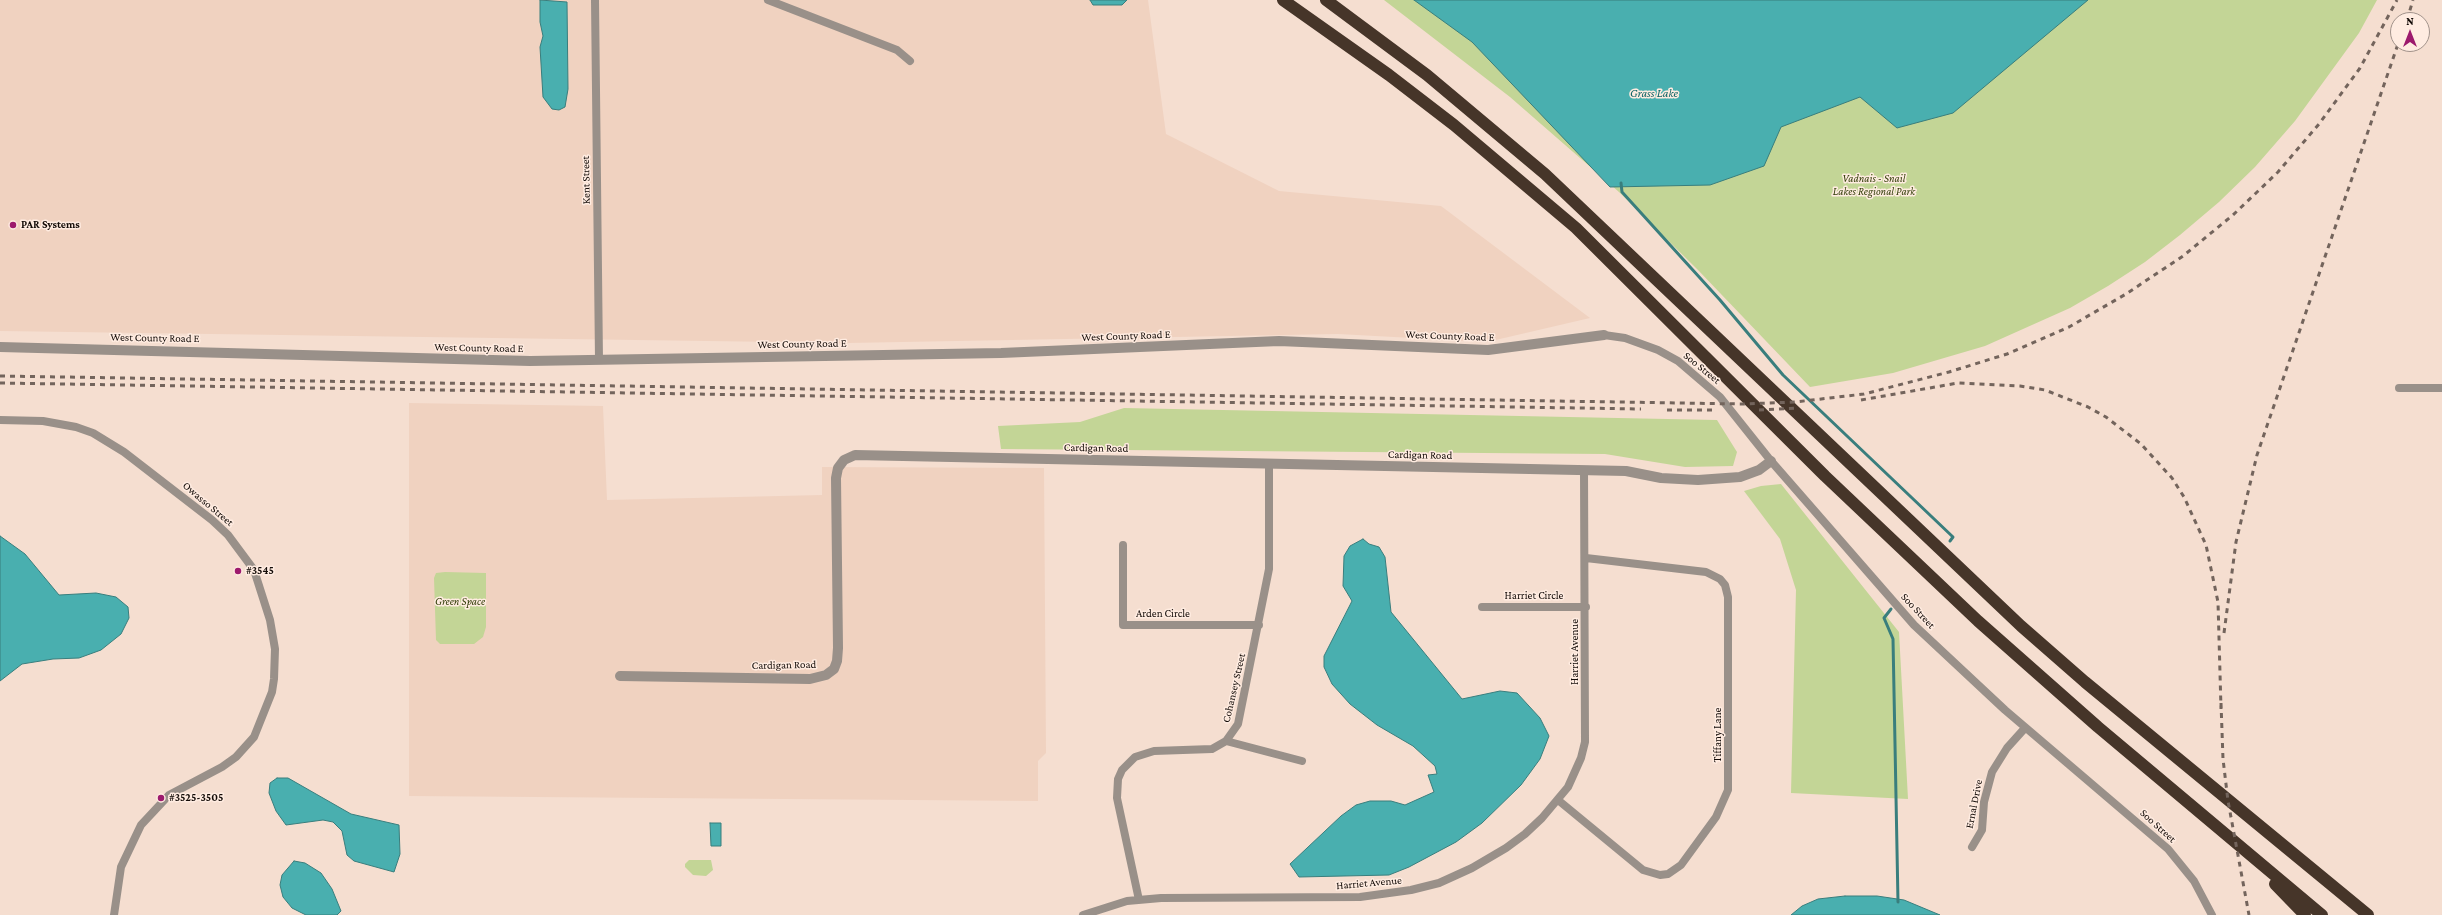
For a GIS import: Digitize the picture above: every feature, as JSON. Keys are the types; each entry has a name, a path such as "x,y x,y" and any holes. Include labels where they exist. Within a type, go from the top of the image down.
{"highway":[{"path":"1283,0 1377,66 1448,121 1576,228 1825,476 1950,595 2061,696 2322,915"},
{"path":"1326,0 1427,75 1545,174 2021,626 2085,682 2368,915"},
{"path":"2260,864 2284,895 2305,915"}],"street":[{"name":"Kent Street","path":"595,0 599,360"},
{"path":"768,0 897,50 910,62"},
{"name":"West County Road E","path":"0,347 259,352 426,359 599,360 1001,353 1279,341 1488,350 1604,336"},
{"name":"Soo Street","path":"1604,336 1642,342 1678,361 1720,397 1771,461 1914,625 2025,728 2168,849 2194,881 2212,915"},
{"path":"2399,388 2442,388"},
{"name":"Owasso Street","path":"0,420 43,421 76,427 98,436 124,452 212,520 228,535 254,570 270,620 275,649 274,679 272,692 254,737 236,757 222,767 169,795 141,825 121,867 114,915"},
{"name":"Cardigan Road","path":"620,676 810,678 826,675 834,669 837,660 838,648 836,478 838,468 844,460 855,455 1626,471 1661,478 1698,480 1740,477 1759,470 1771,461"},
{"name":"Cohansey Street","path":"1139,900 1117,798 1118,779 1122,770 1135,757 1144,753 1212,749 1226,741 1238,724 1269,569 1269,464"},
{"name":"Harriet Avenue","path":"1083,915 1107,906 1139,900 1360,897 1411,890 1439,882 1482,863 1525,834 1558,800 1576,773 1585,742 1586,558 1584,470"},
{"name":"Arden Circle","path":"1123,545 1123,625 1259,625"},
{"name":"Tiffany Lane","path":"1558,800 1643,870 1660,875 1668,874 1681,865 1716,817 1728,790 1728,597 1725,585 1720,579 1706,572 1586,558"},
{"name":"Harriet Circle","path":"1482,607 1586,606"},
{"name":"Ernal Drive","path":"1972,847 1982,830 1984,802 1992,772 2007,748 2025,728"},
{"path":"1226,741 1302,761"}],"shaded area":[{"path":"0,0 1148,0 1166,134 1279,191 1441,206 1590,318 1487,342 1338,334 848,343 0,331"},
{"path":"409,403 603,406 607,500 822,495 822,467 1044,468 1046,753 1038,761 1038,801 409,796"}],"green space":[{"name":"Vadnais - Snail Lakes Regional Park","path":"1384,0 2377,0 2359,33 2295,121 2255,167 2219,202 2145,262 2070,308 1985,346 1893,373 1810,387 1698,270 1619,192 1510,97"},
{"path":"1124,408 1717,420 1737,452 1733,466 1685,467 1605,454 1001,449 998,426 1080,422"},
{"path":"1781,484 1899,632 1908,799 1791,793 1796,590 1780,539 1744,491 1761,486"},
{"name":"Green Space","path":"436,573 486,573 486,627 483,637 474,644 440,644 436,640 434,578"},
{"path":"689,860 711,860 713,870 706,876 693,875 685,867 685,864"}],"water":[{"path":"540,0 567,2 568,89 565,107 559,110 552,109 543,97 540,47 543,36 540,22"},
{"path":"1090,0 1127,0 1122,5 1093,5"},
{"name":"Grass Lake","path":"1414,0 2088,0 1953,113 1897,128 1860,97 1781,127 1764,166 1710,185 1610,187 1472,42"},
{"path":"0,536 25,554 59,595 96,593 116,597 128,607 129,618 121,634 101,650 79,658 53,659 22,664 0,681"},
{"path":"1363,539 1369,544 1379,547 1385,557 1391,612 1462,699 1500,691 1517,693 1540,718 1549,736 1540,759 1521,785 1482,823 1456,842 1409,867 1389,875 1299,877 1290,864 1341,816 1356,805 1370,801 1391,801 1405,805 1434,792 1428,775 1437,774 1435,766 1413,746 1377,725 1350,704 1332,684 1324,667 1324,656 1352,601 1343,586 1344,556 1350,546"},
{"path":"277,778 288,778 351,814 399,825 400,854 394,872 354,861 347,855 342,831 333,822 323,820 286,825 276,811 269,793 270,783"},
{"path":"710,823 721,823 721,846 711,846"},
{"path":"294,861 305,863 321,873 332,889 341,911 337,915 306,915 292,908 283,897 280,885 282,875"},
{"path":"1845,896 1877,896 1904,900 1940,915 1791,915 1802,906 1818,899"}],"waterway":[{"path":"1621,183 1622,192 1720,300 1783,375 1953,537 1950,541"},
{"path":"1891,609 1884,618 1893,639 1898,902"}],"railway":[{"path":"0,376 1743,404 1795,402 1864,394 1949,372 2007,354 2069,327 2126,294 2183,256 2233,215 2278,172 2319,124 2360,68 2397,0"},
{"path":"2409,12 2413,0"},
{"path":"2224,633 2236,542 2257,455 2395,52"},
{"path":"0,383 1641,409"},
{"path":"1861,400 1958,383 2020,386 2045,390 2088,407 2106,417 2141,444 2172,478 2184,497 2206,545 2218,602 2221,709"},
{"path":"1759,410 1797,408"},
{"path":"1667,410 1717,410"},
{"path":"2221,703 2223,759 2228,801 2249,915"}],"place":[{"name":"PAR Systems","path":"13,225"},
{"name":"#3545","path":"238,571"},
{"name":"#3525-3505","path":"161,798"}]}
